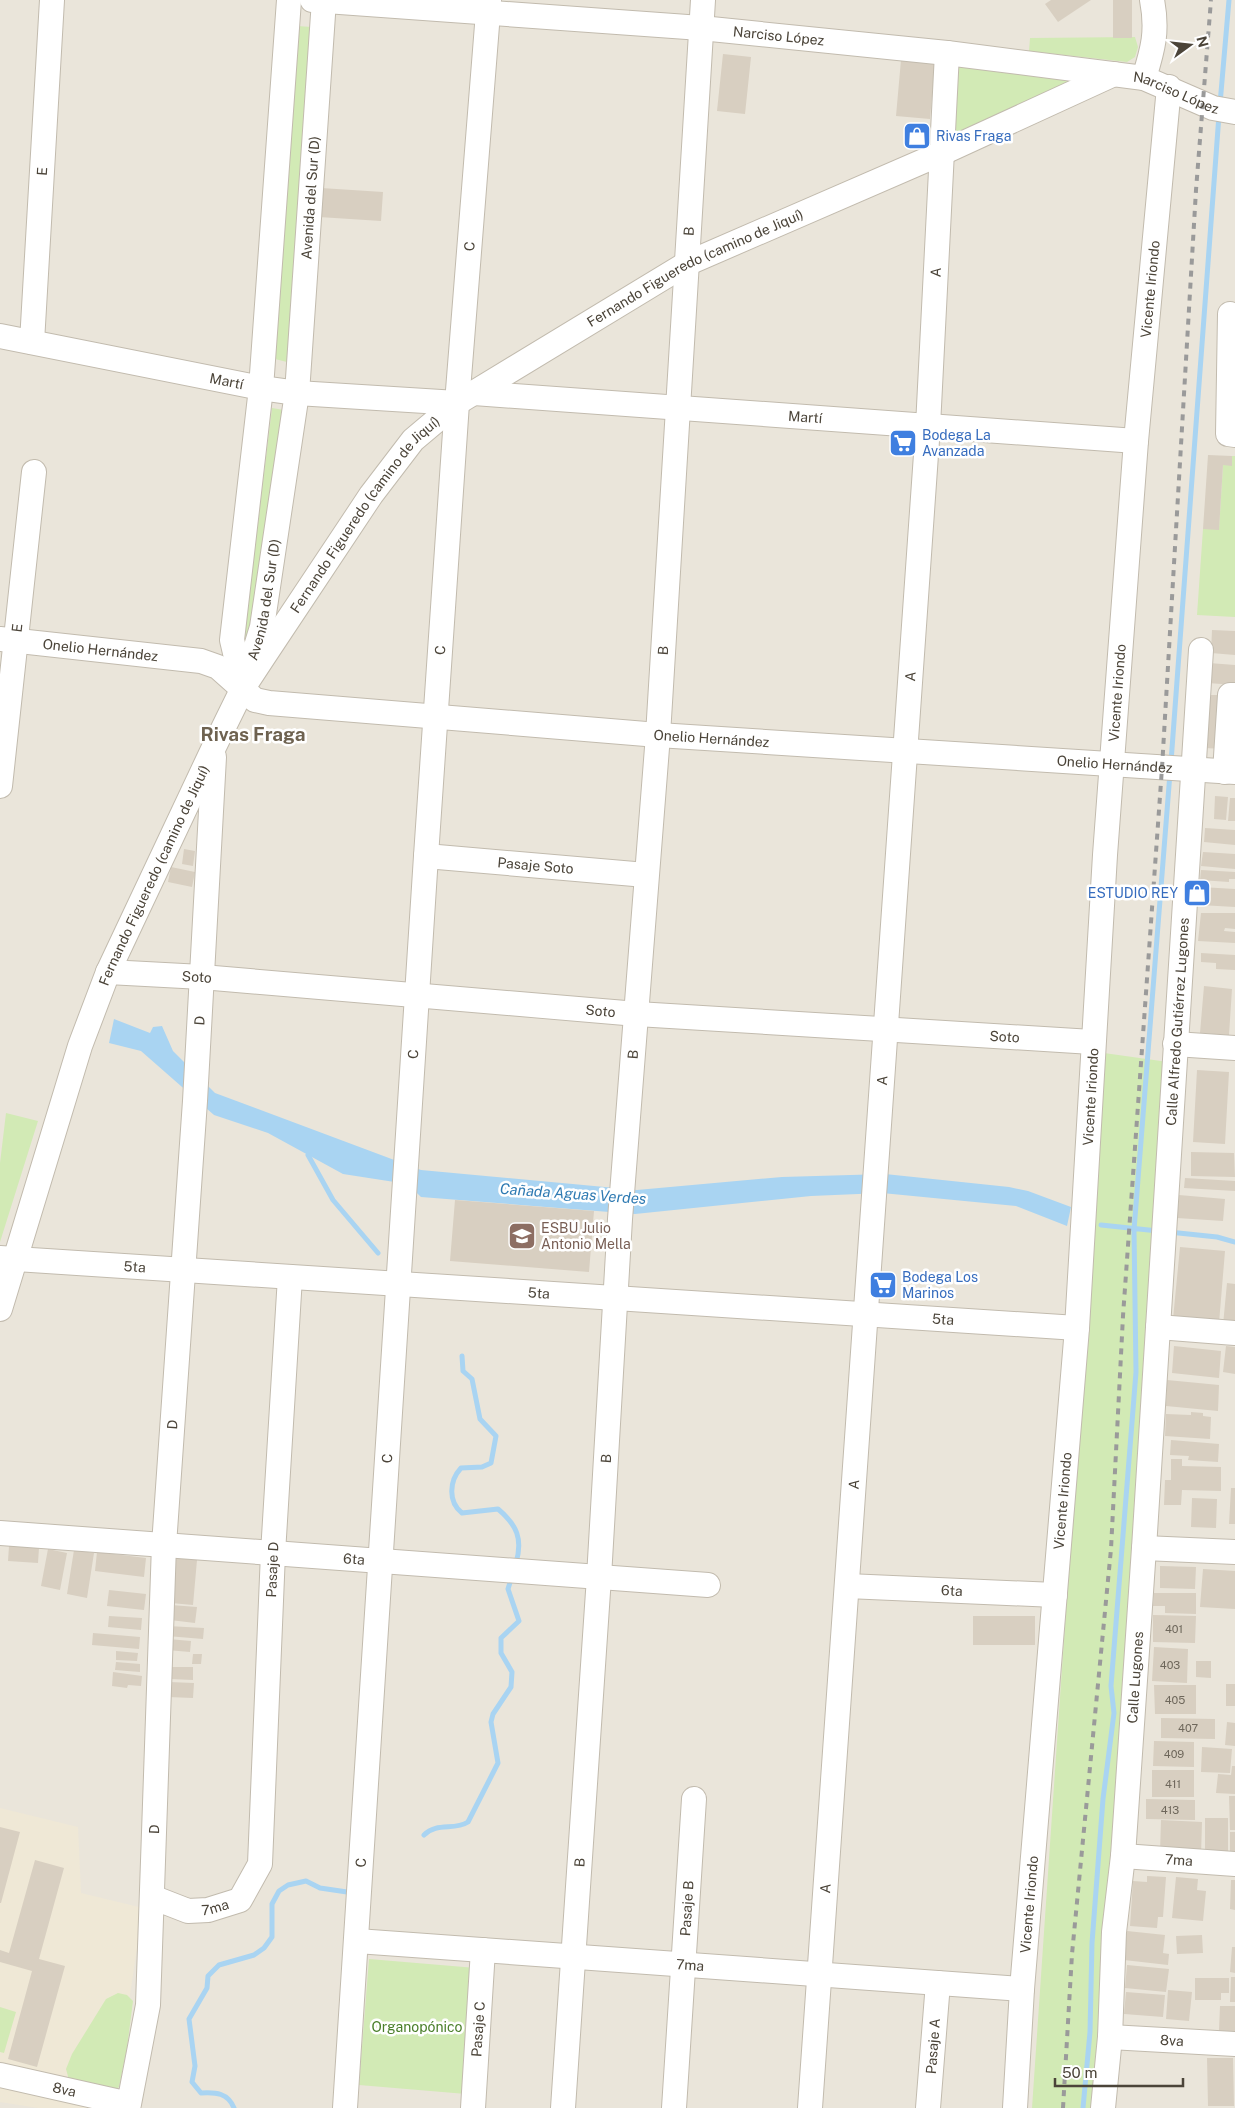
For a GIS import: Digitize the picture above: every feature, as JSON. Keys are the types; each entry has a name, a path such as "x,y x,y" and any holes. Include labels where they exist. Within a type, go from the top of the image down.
{"street":[{"name":"E","path":"32,342 52,0"},
{"name":"Avenida del Sur (D)","path":"243,688 232,640 261,388 289,0"},
{"name":"Avenida del Sur (D)","path":"272,629 296,393 320,0"},
{"name":"Narciso López","path":"320,0 489,7 947,53 1144,78 1225,111"},
{"name":"B","path":"563,2108 599,1578 620,1218 658,735 703,0"},
{"path":"1144,78 1155,40 1156,22 1152,0"},
{"name":"C","path":"345,2108 400,1284 426,856 466,398 489,7"},
{"name":"A","path":"810,2108 818,1974 867,1314 871,1215 886,1031 928,426 947,53"},
{"name":"Fernando Figueredo (camino de Jiquí)","path":"0,1309 8,1258 93,1011 108,972 215,745 272,629 413,440 466,398 686,264 942,153 1114,74"},
{"name":"Vicente Iriondo","path":"1015,2108 1022,1989 1077,1328 1092,1042 1136,440 1169,87"},
{"path":"1230,314 1232,434"},
{"name":"Martí","path":"0,336 261,388 296,393 466,398 677,409 1136,440"},
{"name":"E","path":"0,786 7,640 34,472"},
{"name":"Onelio Hernández","path":"7,640 201,661 218,667 255,700 269,703 658,735 1230,772"},
{"name":"Onelio Hernández","path":"201,661 224,654 232,640"},
{"name":"Calle Alfredo Gutiérrez Lugones","path":"1163,1244 1175,1044 1181,769 1201,650"},
{"path":"1230,772 1230,695 1235,695"},
{"name":"D","path":"129,2104 148,2005 164,1545 195,1101 215,745"},
{"name":"Pasaje Soto","path":"426,856 646,875"},
{"name":"Soto","path":"108,972 202,977 637,1014 886,1031 1092,1042"},
{"path":"1175,1044 1235,1048"},
{"name":"Calle Lugones","path":"1102,2108 1110,2036 1114,1932 1123,1856 1163,1244"},
{"name":"5ta","path":"8,1258 1077,1328"},
{"name":"Pasaje D","path":"260,1864 272,1553 290,1277"},
{"path":"1158,1327 1235,1333"},
{"name":"6ta","path":"0,1533 708,1586"},
{"path":"1144,1548 1235,1552"},
{"name":"6ta","path":"847,1586 1055,1595"},
{"name":"Pasaje B","path":"674,2108 694,1799"},
{"name":"7ma","path":"1123,1856 1235,1864"},
{"name":"7ma","path":"152,1897 188,1911 208,1910 232,1903 240,1900 260,1864"},
{"name":"7ma","path":"357,1940 1022,1989"},
{"name":"Pasaje C","path":"473,2108 483,1950"},
{"name":"Pasaje A","path":"928,2108 938,1983"},
{"name":"8va","path":"1110,2036 1235,2044"},
{"name":"8va","path":"0,2075 129,2104"}],"shaded area":[{"path":"0,0 1235,0 1235,2108 0,2108"},
{"path":"0,1808 78,1827 81,1893 143,1908 113,2108 38,2108 0,2102"}],"green space":[{"path":"297,26 312,27 287,362 275,359"},
{"path":"1135,37 1138,47 1135,57 1127,62 1029,51 1030,38"},
{"path":"956,62 1077,79 955,133"},
{"path":"272,408 284,410 248,636 244,638"},
{"path":"1232,456 1235,456 1235,617 1197,615 1203,529 1219,529 1223,465 1232,465"},
{"path":"1104,1053 1168,1062 1096,2108 1032,2108"},
{"path":"6,1113 38,1121 0,1242 0,1163"},
{"name":"Organopónico","path":"369,1959 476,1968 466,2094 359,2085"},
{"path":"118,1993 127,1995 133,2001 127,2048 119,2087 116,2089 69,2080 66,2069 72,2054 106,1999"},
{"path":"0,2007 16,2012 4,2053 0,2052"}],"water":[{"path":"114,1019 150,1033 153,1027 162,1026 173,1051 215,1093 421,1170 637,1190 782,1177 885,1174 1009,1187 1028,1191 1071,1207 1067,1226 1016,1206 882,1193 811,1196 635,1214 421,1197 412,1188 401,1183 343,1174 268,1133 214,1115 141,1051 109,1043"}],"building":[{"path":"1051,0 1091,0 1058,22 1045,4"},
{"path":"1113,0 1132,0 1132,38 1113,38"},
{"path":"723,54 751,57 745,114 717,111"},
{"path":"901,60 935,62 930,119 896,116"},
{"path":"321,188 383,192 381,221 319,217"},
{"path":"1208,455 1232,456 1232,466 1223,465 1219,530 1203,529"},
{"path":"1212,630 1235,631 1235,655 1211,653"},
{"path":"1209,663 1235,665 1235,685 1208,683"},
{"path":"1207,695 1225,695 1223,749 1205,748"},
{"path":"1215,796 1228,797 1226,820 1214,819"},
{"path":"1230,798 1235,798 1235,821 1228,821"},
{"path":"1205,828 1235,830 1235,845 1204,842"},
{"path":"184,849 195,851 193,866 182,864"},
{"path":"1203,852 1235,854 1235,869 1201,866"},
{"path":"171,867 195,872 192,887 168,882"},
{"path":"1201,870 1235,872 1235,879 1229,879 1229,882 1200,880"},
{"path":"1201,887 1235,889 1235,907 1200,905"},
{"path":"1201,913 1235,913 1235,929 1225,928 1224,931 1235,932 1235,943 1198,941"},
{"path":"1201,953 1235,955 1235,970 1216,969 1216,963 1201,962"},
{"path":"1204,986 1232,989 1229,1035 1200,1033"},
{"path":"1197,1070 1229,1072 1225,1144 1193,1142"},
{"path":"1191,1152 1234,1153 1235,1177 1191,1176"},
{"path":"1185,1178 1235,1181 1235,1191 1184,1188"},
{"path":"1179,1195 1225,1199 1223,1221 1177,1218"},
{"name":"ESBU Julio Antonio Mella","path":"455,1200 594,1211 589,1272 450,1261"},
{"path":"1180,1247 1225,1251 1219,1323 1173,1319"},
{"path":"1227,1283 1235,1284 1235,1326 1223,1325"},
{"path":"1174,1346 1221,1351 1219,1378 1172,1373"},
{"path":"1226,1346 1235,1347 1235,1374 1223,1372"},
{"path":"1167,1380 1219,1385 1218,1411 1166,1406"},
{"path":"1191,1412 1203,1413 1203,1416 1211,1417 1210,1439 1165,1436 1166,1414 1191,1415"},
{"path":"1171,1440 1219,1444 1218,1462 1188,1460 1189,1456 1170,1455"},
{"path":"1171,1459 1182,1459 1182,1466 1221,1467 1221,1491 1182,1490 1181,1505 1164,1505 1165,1480 1171,1480"},
{"path":"1231,1488 1235,1488 1235,1524 1229,1524"},
{"path":"1192,1498 1217,1499 1216,1528 1191,1527"},
{"path":"9,1546 39,1548 38,1563 8,1561"},
{"path":"48,1549 67,1553 60,1590 41,1586"},
{"path":"74,1550 94,1553 87,1598 67,1594"},
{"path":"97,1552 146,1558 144,1577 95,1571"},
{"path":"175,1558 197,1560 193,1605 171,1603"},
{"path":"1160,1566 1196,1567 1195,1589 1160,1588"},
{"path":"1203,1569 1235,1571 1235,1609 1200,1607"},
{"path":"109,1590 146,1594 144,1610 107,1606"},
{"path":"1154,1593 1196,1593 1196,1614 1165,1613 1165,1606 1153,1606"},
{"path":"171,1605 197,1607 195,1623 170,1620"},
{"path":"1153,1615 1196,1616 1195,1643 1153,1642"},
{"path":"109,1616 142,1618 141,1630 108,1627"},
{"path":"973,1616 1035,1616 1035,1645 973,1645"},
{"path":"168,1626 204,1628 203,1639 167,1636"},
{"path":"93,1633 140,1637 139,1649 92,1645"},
{"path":"168,1639 191,1641 190,1652 167,1650"},
{"path":"1154,1647 1188,1649 1187,1683 1152,1681"},
{"path":"116,1651 138,1653 137,1661 116,1660"},
{"path":"193,1654 202,1654 201,1664 192,1664"},
{"path":"1196,1661 1211,1661 1211,1678 1196,1677"},
{"path":"116,1662 140,1664 140,1672 115,1670"},
{"path":"170,1667 193,1667 193,1680 170,1679"},
{"path":"113,1672 142,1676 141,1686 128,1685 127,1688 112,1686"},
{"path":"169,1682 194,1683 193,1698 168,1697"},
{"path":"1226,1684 1235,1684 1235,1706 1226,1706"},
{"path":"1154,1685 1196,1685 1196,1714 1155,1714"},
{"path":"1161,1718 1215,1719 1215,1739 1161,1738"},
{"path":"1227,1722 1235,1723 1235,1746 1225,1745"},
{"path":"1154,1741 1194,1742 1194,1767 1153,1766"},
{"path":"1202,1747 1232,1749 1230,1773 1201,1772"},
{"path":"1232,1766 1235,1766 1235,1794 1216,1793 1218,1774 1231,1775"},
{"path":"1152,1770 1194,1770 1194,1797 1152,1797"},
{"path":"1229,1796 1235,1796 1235,1830 1230,1830"},
{"path":"1146,1799 1195,1800 1195,1820 1146,1819"},
{"path":"1205,1818 1228,1818 1228,1855 1205,1855"},
{"path":"1161,1820 1202,1822 1201,1855 1160,1853"},
{"path":"0,1827 20,1832 1,1903 0,1903"},
{"path":"1230,1832 1235,1832 1235,1855 1230,1855"},
{"path":"35,1860 64,1868 39,1959 65,1966 37,2067 8,2059 32,1971 0,1962 0,1950 9,1953"},
{"path":"1147,1876 1166,1877 1163,1917 1158,1917 1157,1928 1130,1926 1133,1881 1147,1882"},
{"path":"1176,1877 1198,1879 1197,1890 1206,1891 1203,1921 1172,1918"},
{"path":"1231,1880 1235,1880 1235,1910 1230,1909"},
{"path":"1127,1931 1165,1935 1163,1953 1169,1954 1168,1965 1124,1960"},
{"path":"1202,1935 1203,1953 1177,1954 1176,1936"},
{"path":"1232,1947 1235,1947 1235,1973 1230,1972"},
{"path":"1127,1965 1169,1969 1166,1992 1125,1988"},
{"path":"1231,1977 1235,1977 1235,2002 1230,2002"},
{"path":"1195,1978 1229,1978 1229,1993 1221,1993 1221,2000 1195,2000"},
{"path":"1168,1990 1192,1992 1189,2021 1166,2019"},
{"path":"1126,1992 1165,1995 1163,2017 1124,2014"},
{"path":"1220,2006 1235,2006 1235,2032 1219,2031"},
{"path":"1207,2058 1233,2058 1234,2106 1208,2106"}],"waterway":[{"path":"1220,104 1229,0"},
{"path":"1171,762 1219,115"},
{"path":"1083,2108 1090,2032 1092,1943 1103,1799 1114,1713 1111,1686 1136,1372 1134,1230 1170,773"},
{"path":"308,1155 333,1200 378,1253"},
{"name":"Cañada Aguas Verdes","path":"1101,1225 1158,1231"},
{"name":"Cañada Aguas Verdes","path":"1169,1232 1217,1237 1235,1242"},
{"path":"462,1356 463,1371 472,1379 480,1419 496,1436 491,1463 482,1467 461,1468 452,1485 452,1497 457,1508 462,1513 498,1509 505,1515 517,1533 519,1547 516,1563"},
{"path":"424,1835 434,1829 463,1825 468,1822 498,1763 491,1722 493,1714 511,1687 512,1672 501,1653 501,1638 519,1621 508,1589 512,1576"},
{"path":"234,2108 225,2096 216,2093 201,2093 192,2082 195,2066 189,2019 207,1988 208,1976 219,1965 254,1955 264,1948 272,1937 272,1904 279,1891 288,1885 306,1881 320,1888 347,1892"}],"railway":[{"path":"1063,2108 1072,1954 1111,1549 1123,1316 1162,768 1196,190 1211,0"}],"place":[{"name":"Rivas Fraga","path":"917,136"},
{"name":"Bodega La Avanzada","path":"903,443"},
{"name":"ESTUDIO REY","path":"1197,893"},
{"name":"ESBU Julio Antonio Mella","path":"522,1236"},
{"name":"Bodega Los Marinos","path":"883,1285"}],"district":[{"name":"Rivas Fraga","path":"253,734"}]}
